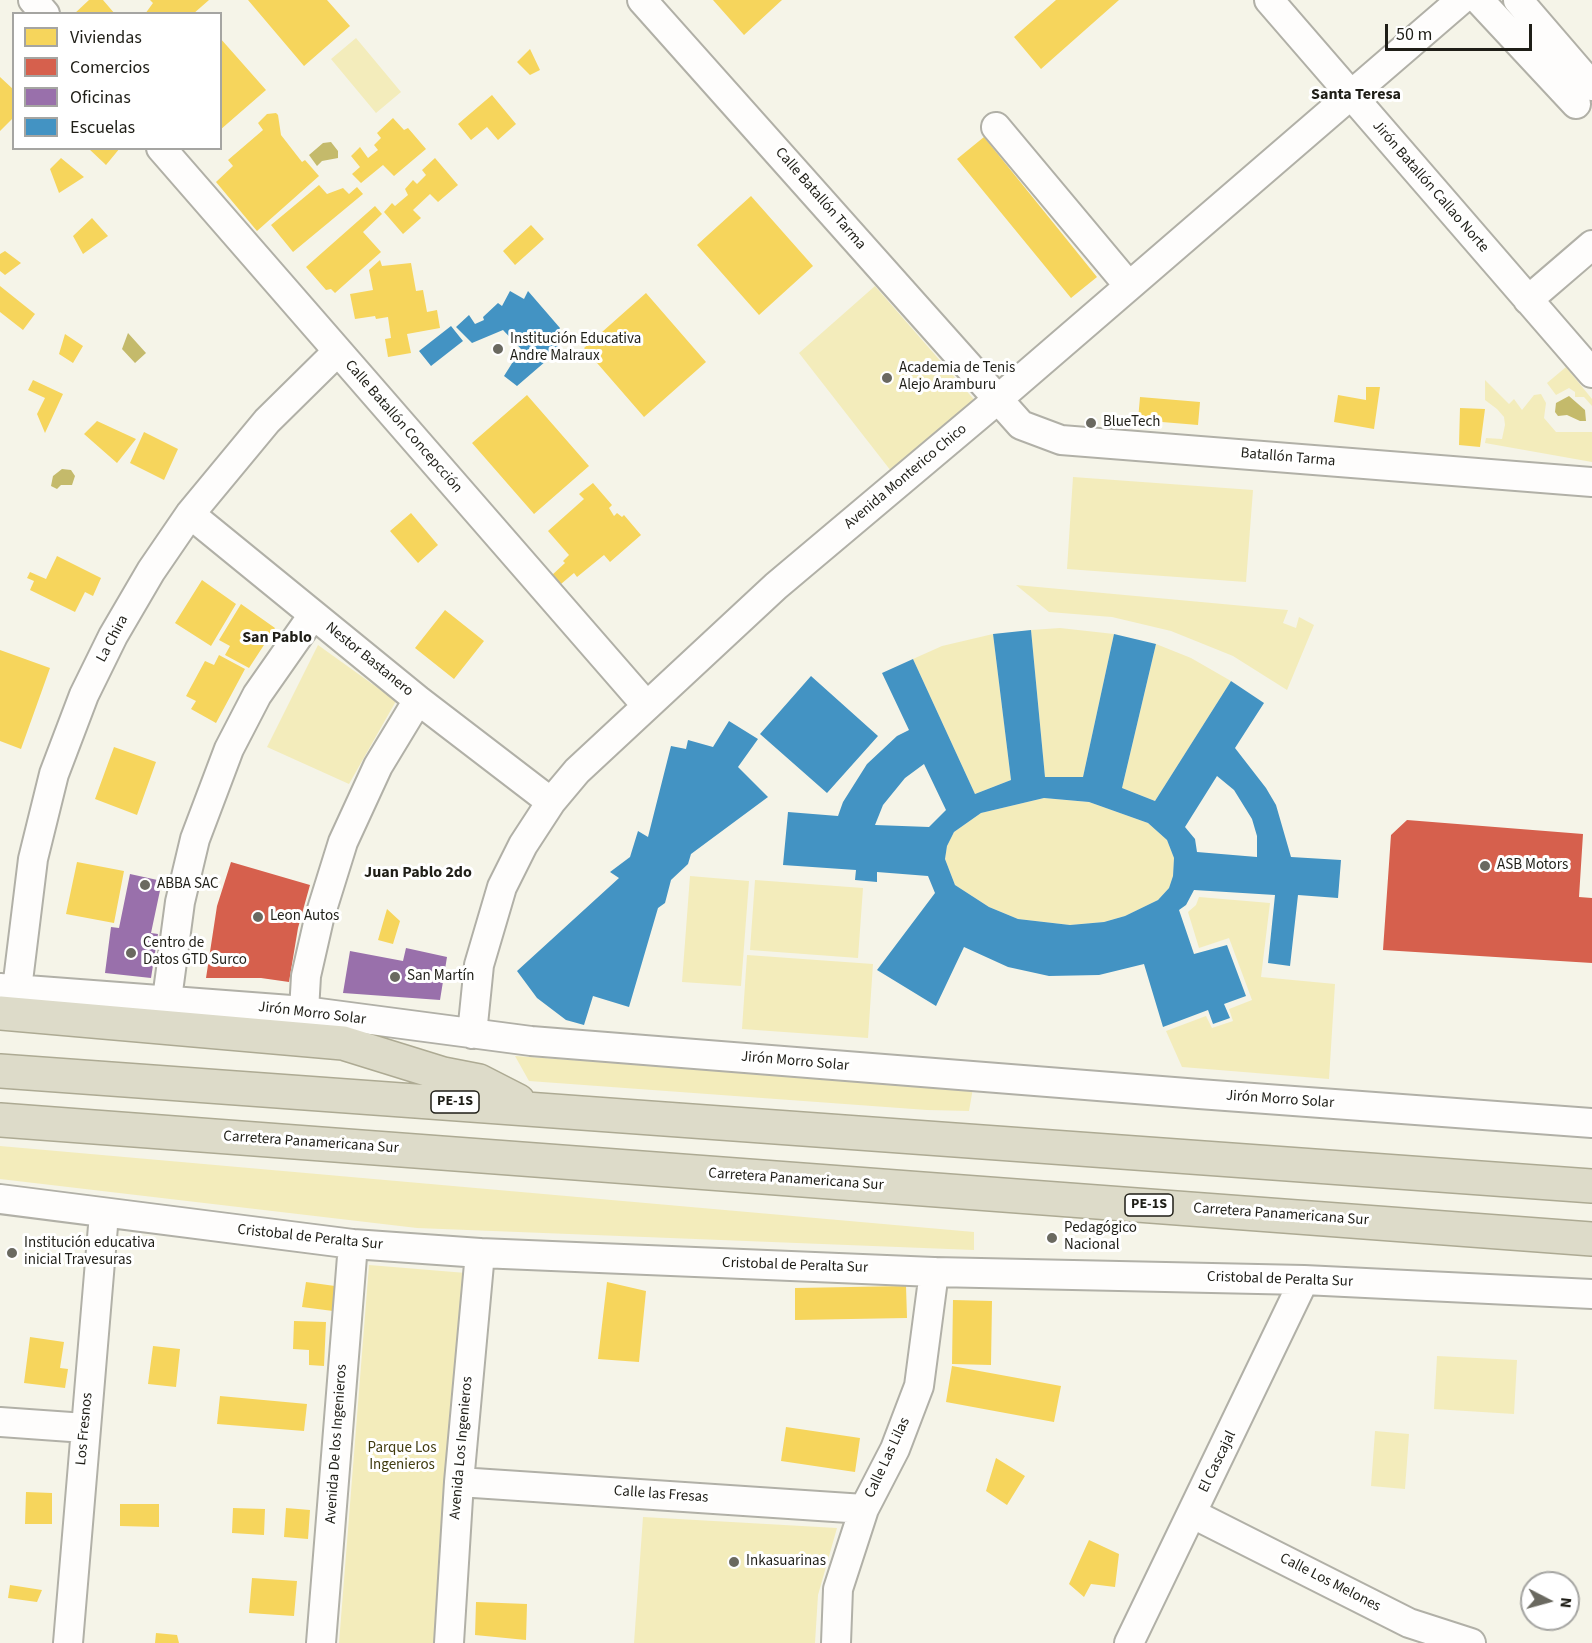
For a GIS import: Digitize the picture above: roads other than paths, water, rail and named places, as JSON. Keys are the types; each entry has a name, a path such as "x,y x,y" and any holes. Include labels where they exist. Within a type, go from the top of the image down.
{"highway":[{"path":"6,997 343,1043 443,1074 479,1081 530,1107"},
{"name":"PE-1S","path":"0,1071 530,1107 1592,1186"},
{"name":"Carretera Panamericana Sur","path":"0,1120 1592,1239"}],"street":[{"path":"33,0 43,12"},
{"name":"Calle Batallón Tarma","path":"642,0 997,400"},
{"name":"Jirón Batallón Callao Norte","path":"1269,0 1592,373"},
{"name":"Avenida Monterico Chico","path":"472,1034 479,965 490,921 502,887 523,845 551,802 577,771 776,586 997,400 1461,0"},
{"path":"1479,0 1584,95"},
{"path":"1518,0 1584,95"},
{"path":"996,127 1129,286"},
{"name":"Calle Batallón Concepcción","path":"164,150 646,705"},
{"path":"1528,300 1592,245"},
{"name":"La Chira","path":"6,997 19,958 33,859 54,774 84,695 113,636 151,571 190,514 267,421 338,352"},
{"name":"Batallón Tarma","path":"997,400 1021,425 1061,440 1592,482"},
{"name":"Nestor Bastanero","path":"190,514 418,700 551,802"},
{"path":"167,999 182,892 195,839 225,759 257,695 313,615"},
{"path":"304,1011 306,976 316,930 343,842 378,766 418,700"},
{"name":"Jirón Morro Solar","path":"6,997 167,999 304,1011 472,1034 1199,1095 1592,1123"},
{"name":"Cristobal de Peralta Sur","path":"0,1199 352,1244 480,1253 934,1272 1304,1280 1592,1294"},
{"name":"Los Fresnos","path":"68,1643 104,1214"},
{"name":"Avenida De los Ingenieros","path":"321,1643 352,1244"},
{"name":"Avenida Los Ingenieros","path":"449,1643 459,1482 480,1253"},
{"name":"Calle Las Lilas","path":"836,1643 838,1589 864,1509 895,1449 919,1386 934,1272"},
{"name":"El Cascajal","path":"1129,1643 1304,1280"},
{"path":"0,1422 85,1428"},
{"name":"Calle las Fresas","path":"459,1482 864,1509"},
{"name":"Calle Los Melones","path":"1193,1514 1408,1623 1471,1643"}],"place":[{"name":"Institución Educativa Andre Malraux","path":"498,349"},
{"name":"Academia de Tenis Alejo Aramburu","path":"887,378"},
{"name":"BlueTech","path":"1091,423"},
{"name":"ASB Motors","path":"1485,866"},
{"name":"ABBA SAC","path":"145,885"},
{"name":"Leon Autos","path":"258,917"},
{"name":"Centro de Datos GTD Surco","path":"131,953"},
{"name":"San Martín","path":"395,977"},
{"name":"Pedagógico Nacional","path":"1052,1238"},
{"name":"Institución educativa inicial Travesuras","path":"12,1253"},
{"name":"Inkasuarinas","path":"734,1562"}],"district":[{"name":"Santa Teresa","path":"1356,95"},
{"name":"San Pablo","path":"277,638"},
{"name":"Juan Pablo 2do","path":"418,873"}],"park label":[{"name":"Parque Los Ingenieros","path":"402,1458"}]}
